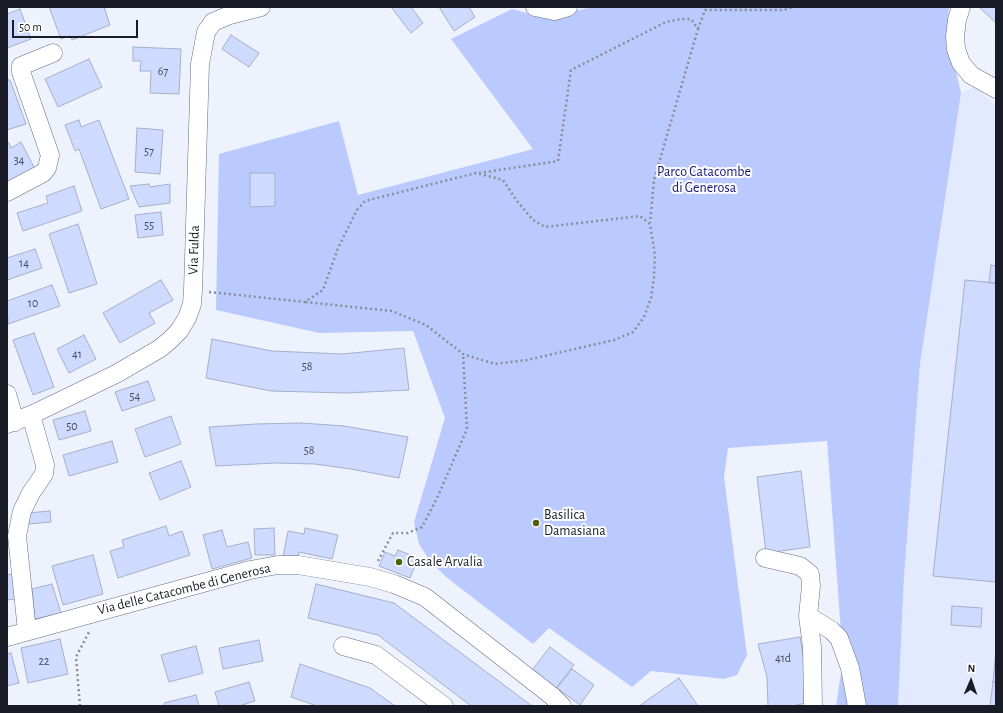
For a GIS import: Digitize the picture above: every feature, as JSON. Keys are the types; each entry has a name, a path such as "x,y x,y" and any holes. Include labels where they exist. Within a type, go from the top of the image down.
{"street":[{"name":"Via Fulda","path":"18,420 116,374 159,349 179,331 187,318 192,304 193,290 200,64 206,32 213,22 230,15 261,7"},
{"path":"535,7 554,11 568,7"},
{"path":"961,7 957,20 955,36 956,49 961,63 971,75 996,89"},
{"path":"7,192 43,173 48,168 50,155 21,72 21,66 53,53"},
{"path":"7,394 18,420 45,465 44,474 31,492 22,512 18,536 27,631"},
{"path":"765,558 800,566 810,574 811,586 808,616 812,646 813,706"},
{"name":"Via delle Catacombe di Generosa","path":"7,637 250,570 278,565 298,565 370,577 406,588 434,602 552,696 562,706"},
{"path":"808,616 831,630 839,638 850,668 857,706"},
{"path":"343,646 376,655 444,706"}],"path":[{"path":"193,290 392,311 426,325 463,354 495,364 527,360 614,340 634,332 644,317 651,298 654,277 654,255 650,224 654,180 698,29 705,10 784,10 793,7"},
{"path":"305,302 323,290 338,248 357,210 365,201 476,173 558,161 571,70 666,22 691,19 698,29"},
{"path":"476,173 503,180 517,201 533,220 545,227 640,216 650,224"},
{"path":"370,577 393,533 408,533 422,527 438,496 467,429 463,354"},
{"path":"80,706 76,657 85,637 105,609"}],"shaded area":[{"path":"975,87 996,106 996,706 898,706 904,577 920,364 961,93"}],"green space":[{"name":"Parco Catacombe di Generosa","path":"593,7 949,7 947,33 961,93 920,364 904,577 898,706 836,706 843,660 827,441 728,448 724,477 747,655 737,675 724,679 651,671 632,687 549,628 533,644 446,577 430,561 419,544 414,522 445,418 413,331 319,333 216,310 219,154 339,121 358,195 533,149 451,39 512,9 544,18"}],"building":[{"path":"49,7 104,7 110,25 72,40 70,36 61,39"},
{"path":"391,7 411,7 423,23 411,33"},
{"path":"439,7 469,7 475,17 454,31"},
{"path":"979,7 996,7 996,23"},
{"path":"20,9 31,39 7,48 7,14"},
{"path":"231,35 259,53 249,67 222,49"},
{"path":"133,47 181,49 179,94 150,93 151,71 140,71 141,61 133,61"},
{"path":"89,59 102,87 58,107 45,79"},
{"path":"7,80 10,80 26,124 7,130"},
{"path":"79,120 81,127 99,120 129,199 101,209 79,149 75,151 65,125"},
{"path":"137,128 163,130 160,174 135,172"},
{"path":"21,142 37,173 7,188 7,143 9,143 11,148"},
{"path":"250,173 275,173 275,206 250,207"},
{"path":"149,184 150,187 170,184 170,203 139,207 130,186"},
{"path":"74,186 82,211 23,231 17,213 48,203 46,196"},
{"path":"161,212 163,235 138,238 135,215"},
{"path":"78,224 97,284 69,293 49,234"},
{"path":"35,249 42,268 7,280 7,258"},
{"path":"991,265 996,266 996,283 989,283"},
{"path":"161,280 173,300 149,313 155,323 120,343 103,313"},
{"path":"965,280 996,283 996,582 933,576"},
{"path":"52,285 60,306 8,324 7,301"},
{"path":"34,333 54,387 33,395 13,340"},
{"path":"84,335 96,359 69,373 57,349"},
{"path":"212,339 272,351 342,354 404,348 409,390 346,393 271,391 206,378"},
{"path":"148,381 155,400 122,411 115,392"},
{"path":"85,411 91,431 59,440 53,420"},
{"path":"171,416 181,444 145,457 135,429"},
{"path":"301,423 344,426 408,437 399,478 315,464 275,463 216,466 209,427"},
{"path":"112,441 118,462 69,476 63,455"},
{"path":"181,461 191,487 160,500 149,473"},
{"path":"801,471 810,547 766,553 757,477"},
{"path":"50,511 51,522 29,524 28,513"},
{"path":"166,526 169,536 182,531 190,555 118,578 110,551 124,547 122,540"},
{"path":"274,528 275,555 255,555 254,529"},
{"path":"305,528 338,535 332,559 299,552 297,560 283,557 288,531 304,534"},
{"path":"222,530 227,547 248,542 252,558 212,569 203,535"},
{"name":"Casale Arvalia","path":"398,550 418,558 410,578 379,566 385,552 395,556"},
{"path":"93,555 103,594 63,605 52,566"},
{"path":"13,574 16,599 7,600 7,575"},
{"path":"52,584 61,613 35,619 32,589"},
{"path":"316,584 394,603 532,706 471,706 378,635 308,618"},
{"path":"952,606 982,608 981,627 951,625"},
{"path":"800,637 806,672 806,703 792,706 768,706 767,677 758,644"},
{"path":"60,639 68,674 28,683 21,648"},
{"path":"259,640 263,661 223,669 219,648"},
{"path":"196,646 203,673 169,682 161,655"},
{"path":"550,647 574,665 556,688 532,670"},
{"path":"996,650 996,682 993,682"},
{"path":"11,653 19,683 7,686 7,654"},
{"path":"300,664 370,688 395,706 317,706 291,697"},
{"path":"572,669 594,685 580,705 557,688"},
{"path":"679,678 698,706 639,706"},
{"path":"249,682 255,701 239,706 219,706 215,692"},
{"path":"993,682 996,682 996,706 990,706"},
{"path":"196,695 199,706 165,706 164,703"}],"place":[{"name":"Basilica Damasiana","path":"536,523"},
{"name":"Casale Arvalia","path":"399,562"}]}
